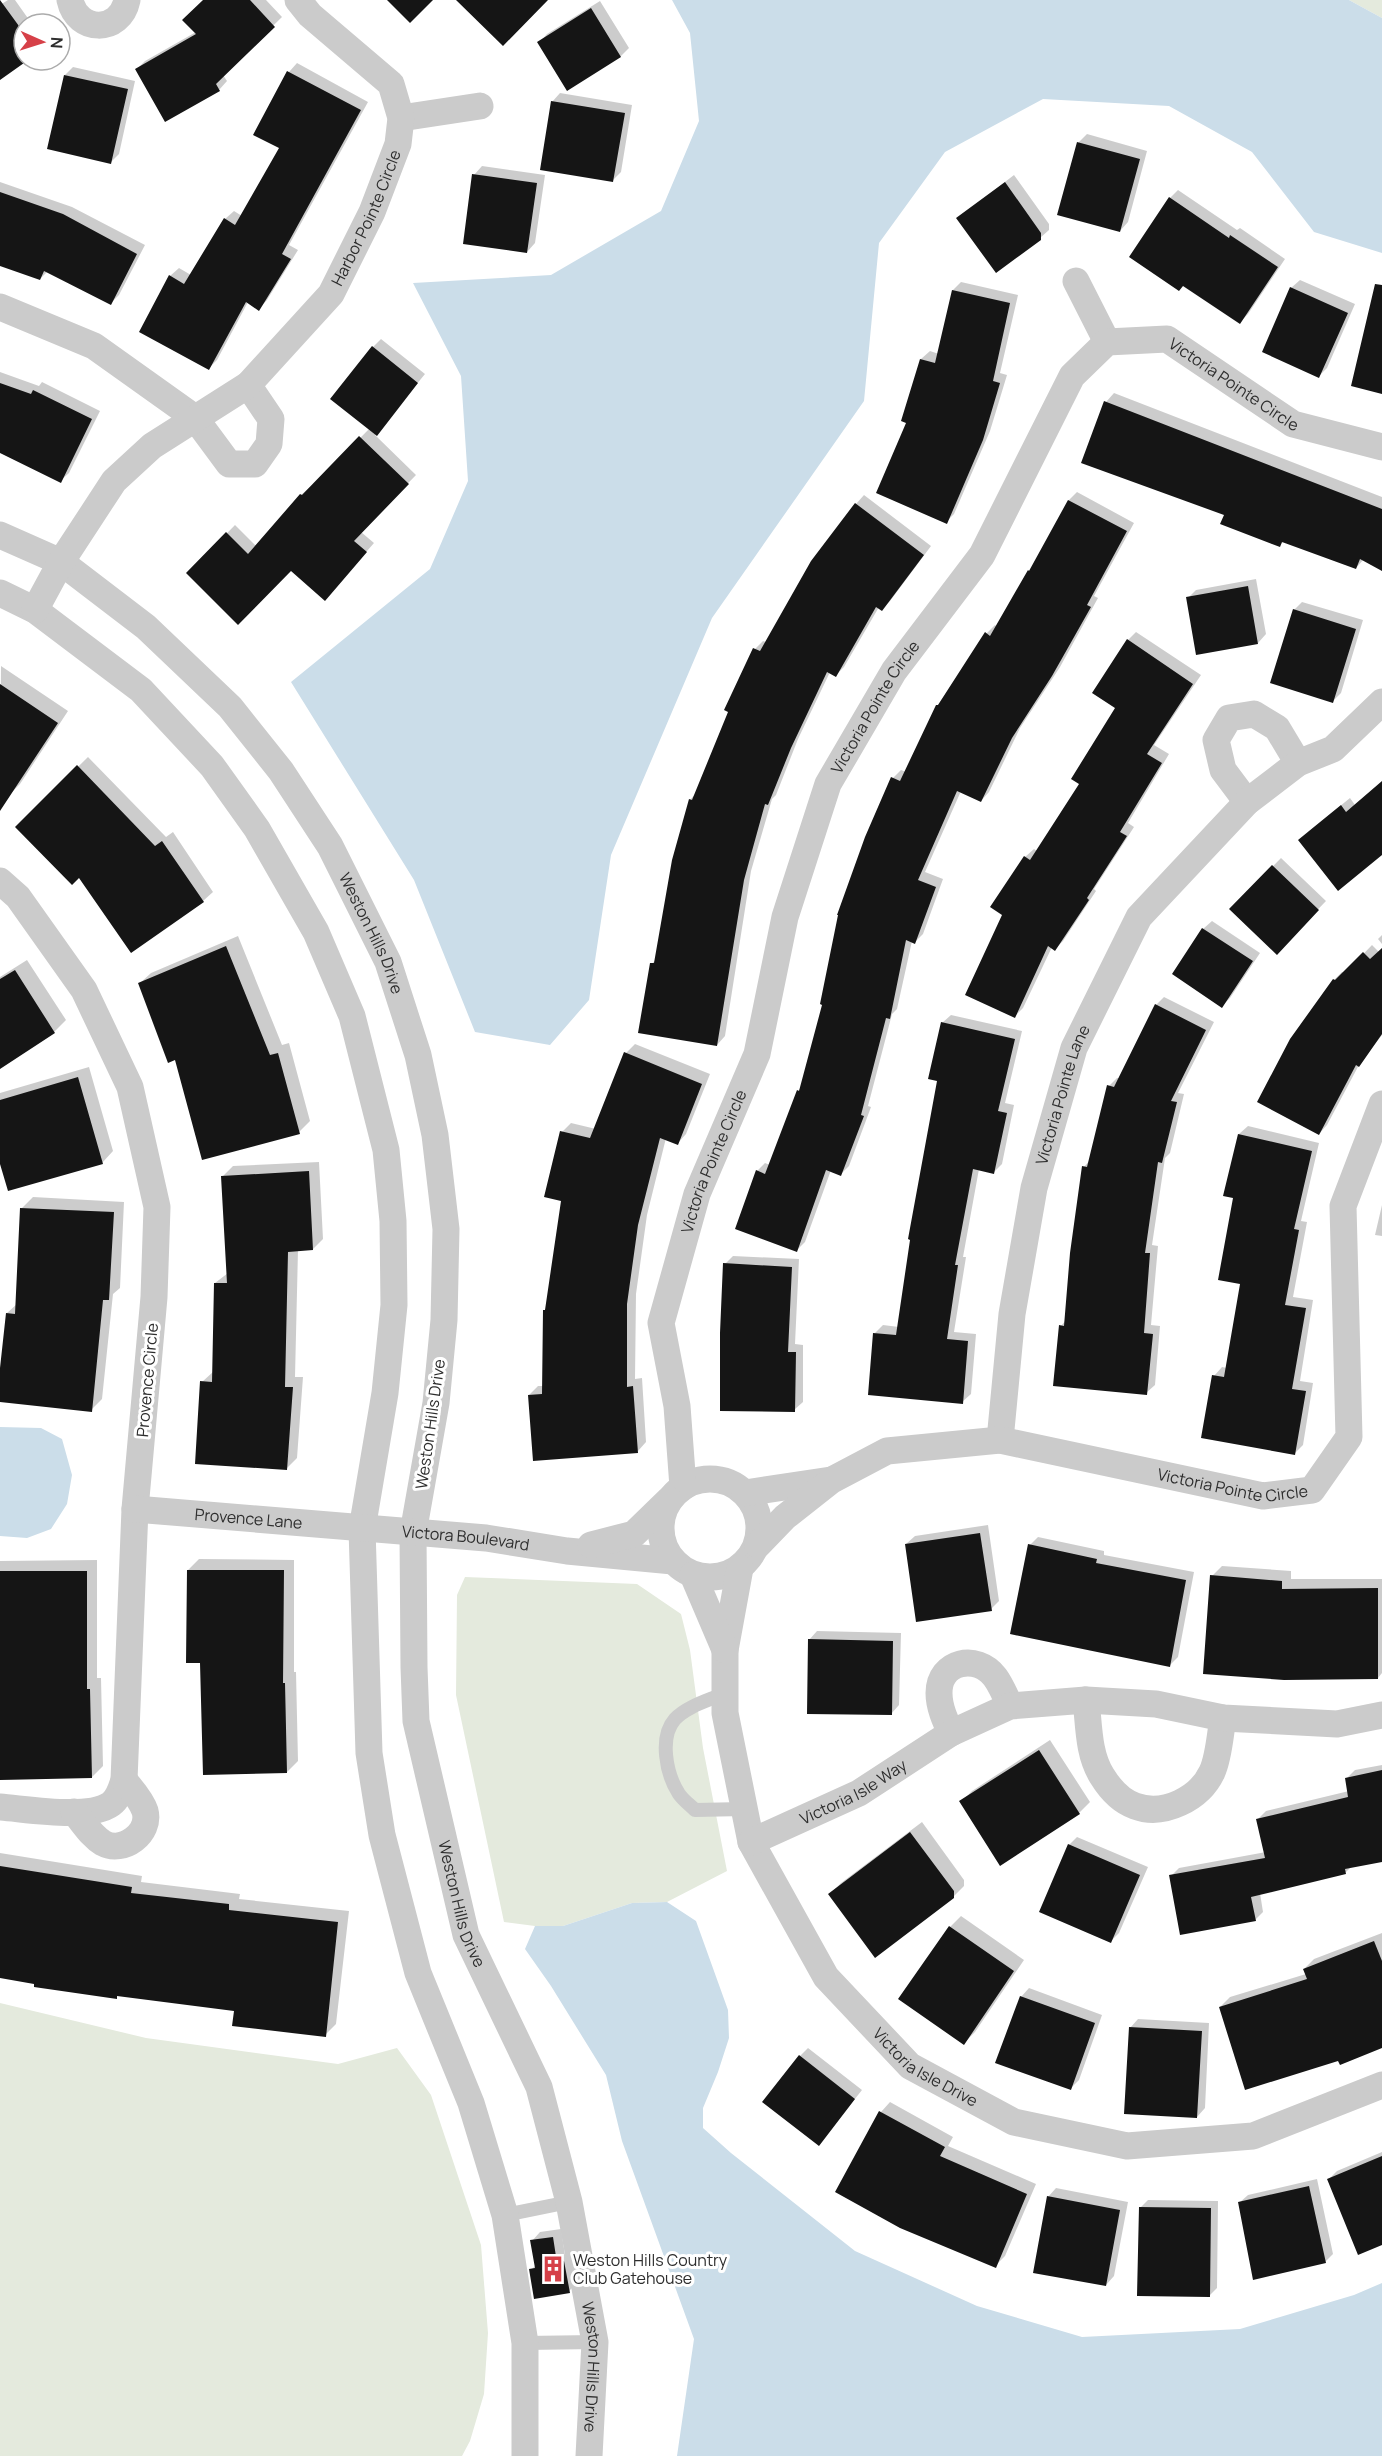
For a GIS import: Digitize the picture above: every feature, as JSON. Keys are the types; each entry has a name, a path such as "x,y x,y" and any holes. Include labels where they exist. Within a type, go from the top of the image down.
{"street":[{"path":"70,0 78,17 98,26 110,23 119,17 127,0"},
{"name":"Harbor Pointe Circle","path":"34,610 61,562 114,481 152,446 248,385 331,294 372,212 398,144 400,118 391,84 310,15 298,0"},
{"path":"400,118 480,106"},
{"path":"1076,281 1107,342"},
{"path":"0,307 94,346 195,418 229,464 255,464 269,444 271,419 248,385"},
{"name":"Victoria Pointe Circle","path":"676,1493 677,1406 662,1323 697,1194 758,1054 785,916 828,784 894,671 982,555 1072,376 1107,342 1167,339 1293,424 1382,447"},
{"name":"Weston Hills Drive","path":"0,535 61,562 146,627 230,707 281,771 330,846 388,962 420,1066 435,1135 446,1229 444,1320 436,1403 413,1533 416,1721 466,1935 539,2086 569,2202 595,2342 589,2456"},
{"path":"0,594 34,610 141,690 212,766 257,829 316,932 352,1016 386,1150 393,1221 394,1305 385,1393 362,1529 369,1753 382,1835 418,1973 471,2103 505,2215 525,2343 525,2456"},
{"name":"Victoria Pointe Lane","path":"1000,1440 1012,1314 1034,1188 1074,1048 1139,916 1247,802 1298,763 1333,749 1382,702"},
{"path":"1247,802 1223,770 1216,740 1229,718 1254,714 1277,728 1298,763"},
{"name":"Provence Circle","path":"0,881 18,897 84,990 130,1087 157,1207 154,1297 135,1509 124,1780 120,1795 104,1808 74,1812 0,1807"},
{"name":"Victoria Pointe Circle","path":"758,1545 785,1517 832,1480 887,1451 1000,1440 1263,1496 1312,1490 1349,1437 1343,1206 1382,1104"},
{"name":"Victoria Pointe Circle","path":"677,1406 698,1460 715,1479"},
{"path":"715,1479 728,1482 745,1493 756,1510 759,1534 758,1545 740,1568 718,1577 683,1568 662,1540 662,1517 676,1493 696,1480 715,1479"},
{"name":"Victoria Pointe Circle","path":"745,1493 832,1480"},
{"name":"Victora Boulevard","path":"567,1551 633,1534 676,1493"},
{"name":"Provence Lane","path":"135,1509 362,1529"},
{"name":"Victora Boulevard","path":"362,1529 486,1538 683,1568"},
{"name":"Victoria Isle Drive","path":"683,1568 725,1650"},
{"name":"Victoria Isle Drive","path":"740,1568 725,1650 725,1713 751,1842 826,1977 910,2066 1014,2122 1126,2146 1253,2136 1382,2085"},
{"path":"951,1733 940,1708 939,1691 943,1676 955,1665 967,1662 981,1665 995,1676 1010,1706"},
{"path":"1086,1700 1092,1749 1101,1775 1118,1796 1137,1807 1159,1808 1181,1803 1199,1792 1213,1771 1223,1718"},
{"name":"Victoria Isle Way","path":"751,1842 859,1793 951,1733 1010,1706 1086,1700 1156,1704 1223,1718 1336,1724 1382,1715"},
{"path":"74,1812 103,1843 113,1846 134,1840 142,1832 146,1821 145,1811 140,1800 124,1780"}],"lane":[{"path":"725,1693 676,1718 666,1733 666,1752 678,1793 695,1810 744,1809"},
{"path":"505,2215 569,2202"},
{"path":"525,2343 595,2342"}],"shaded area":[{"path":"1349,0 1382,0 1382,18"},
{"path":"465,1577 637,1584 681,1614 690,1650 703,1748 727,1871 667,1902 632,1903 563,1926 535,1926 504,1922 456,1695 457,1595"},
{"path":"0,2003 146,2038 338,2064 397,2048 431,2095 481,2245 488,2333 484,2394 470,2441 462,2456 0,2456"}],"water":[{"path":"672,0 1349,0 1382,18 1382,253 1314,232 1252,152 1169,106 1043,99 945,152 879,243 864,401 712,618 611,855 589,1000 550,1045 475,1032 414,880 291,682 430,569 468,481 461,376 413,283 551,275 661,211 699,121 690,33"},
{"path":"0,1427 41,1428 62,1439 72,1475 67,1504 51,1529 27,1538 0,1536"},
{"path":"667,1902 696,1921 728,2010 729,2038 703,2108 703,2128 731,2153 855,2251 977,2306 1082,2337 1240,2329 1354,2295 1382,2283 1382,2456 677,2456 694,2339 622,2141 606,2075 551,1986 525,1949 535,1926 563,1926 632,1903"}],"building":[{"path":"0,0 12,16 12,72 0,80"},
{"path":"203,0 250,0 275,27 216,84 220,91 165,122 135,69 196,34 182,20"},
{"path":"387,0 433,0 410,23"},
{"path":"456,0 548,0 503,46"},
{"path":"591,8 621,57 567,91 537,42"},
{"path":"287,71 361,110 282,254 291,259 259,311 246,302 209,370 139,332 169,275 184,284 224,218 235,225 279,148 253,135"},
{"path":"64,75 128,89 111,164 47,149"},
{"path":"551,101 625,113 613,182 540,170"},
{"path":"1077,142 1140,159 1120,232 1057,215"},
{"path":"472,174 537,183 527,253 463,244"},
{"path":"1005,182 1041,233 1041,240 996,273 956,218"},
{"path":"0,192 63,214 137,254 111,305 44,271 40,280 0,266"},
{"path":"1169,197 1229,238 1230,235 1278,267 1240,324 1183,286 1179,291 1129,257"},
{"path":"1375,284 1382,285 1382,394 1351,386"},
{"path":"1290,287 1348,313 1319,378 1262,352"},
{"path":"952,290 1010,303 993,381 1000,383 983,440 947,524 876,493 906,423 901,421 920,359 935,363"},
{"path":"372,346 418,383 377,436 330,399"},
{"path":"0,383 31,394 33,390 92,419 61,483 0,453"},
{"path":"1104,401 1382,509 1382,571 1360,559 1356,569 1282,542 1280,547 1220,524 1224,515 1081,463"},
{"path":"359,436 409,484 354,541 367,552 325,601 291,571 238,625 186,573 226,532 248,554 300,494 302,495"},
{"path":"1068,500 1127,531 1087,605 1091,607 1052,676 1012,738 981,802 957,791 918,880 936,887 915,944 906,940 890,1019 886,1018 861,1115 864,1116 841,1176 826,1170 797,1252 735,1229 756,1170 765,1174 797,1090 799,1091 822,1005 820,1004 837,915 865,837 891,777 900,781 936,705 985,632 990,636"},
{"path":"855,503 924,555 882,611 876,607 836,677 827,672 791,748 768,805 765,804 744,880 717,1046 638,1033 650,963 654,963 672,860 689,799 692,800 728,712 724,710 753,648 760,651 811,561"},
{"path":"1248,586 1258,644 1196,655 1186,597"},
{"path":"1293,609 1356,629 1333,703 1270,683"},
{"path":"1127,639 1193,684 1147,754 1162,763 1120,832 1127,836 1055,951 1048,946 1015,1018 965,995 1002,915 990,907 1024,856 1030,860 1079,784 1071,779 1115,708 1092,693"},
{"path":"0,684 58,723 0,811"},
{"path":"77,765 155,846 162,841 204,902 131,953 79,878 72,885 15,827"},
{"path":"1382,781 1382,855 1338,891 1298,840 1341,805 1346,812"},
{"path":"1272,865 1319,910 1277,955 1229,909"},
{"path":"1202,928 1253,961 1222,1008 1172,974"},
{"path":"226,946 270,1055 278,1053 300,1134 202,1160 175,1060 168,1063 138,983"},
{"path":"1382,948 1382,1034 1359,1067 1356,1065 1319,1135 1257,1102 1290,1039 1333,979 1335,980 1363,952 1370,959"},
{"path":"15,970 55,1033 0,1069 0,979"},
{"path":"1155,1004 1206,1030 1171,1101 1177,1102 1162,1163 1158,1162 1145,1253 1150,1253 1144,1333 1153,1334 1147,1395 1053,1386 1059,1325 1064,1326 1070,1253 1082,1166 1087,1167 1107,1085 1114,1087"},
{"path":"941,1022 1015,1039 998,1111 1007,1113 994,1174 973,1169 955,1265 958,1265 947,1339 968,1341 963,1404 868,1395 873,1333 896,1335 910,1240 908,1239 937,1081 928,1079"},
{"path":"624,1052 702,1084 678,1145 660,1138 638,1225 627,1304 627,1387 633,1386 638,1453 533,1461 528,1395 542,1394 543,1310 545,1310 561,1201 544,1197 560,1131 590,1138"},
{"path":"78,1077 103,1164 8,1191 0,1164 0,1100"},
{"path":"1238,1134 1312,1151 1294,1229 1299,1230 1285,1305 1306,1308 1292,1389 1306,1391 1295,1455 1201,1438 1212,1375 1224,1377 1240,1284 1218,1280 1233,1198 1223,1196"},
{"path":"309,1171 313,1250 288,1252 285,1387 293,1387 287,1470 195,1464 200,1381 212,1382 214,1283 227,1283 221,1176"},
{"path":"20,1208 114,1212 109,1300 103,1300 92,1412 0,1402 0,1368 6,1313 15,1314"},
{"path":"723,1263 792,1267 788,1352 796,1352 795,1412 720,1411"},
{"path":"980,1533 992,1611 916,1622 905,1544"},
{"path":"1028,1544 1097,1559 1096,1563 1186,1580 1170,1667 1010,1634"},
{"path":"187,1570 284,1570 283,1683 285,1683 287,1773 203,1775 200,1663 186,1663"},
{"path":"0,1571 87,1571 87,1689 90,1689 92,1778 0,1780"},
{"path":"1210,1575 1282,1581 1282,1589 1378,1588 1378,1679 1284,1680 1203,1674"},
{"path":"808,1639 893,1641 892,1715 807,1714"},
{"path":"1039,1750 1080,1814 1000,1866 959,1801"},
{"path":"1382,1770 1382,1862 1345,1869 1346,1874 1251,1897 1256,1921 1180,1935 1169,1875 1265,1858 1256,1819 1348,1797 1345,1778"},
{"path":"910,1832 954,1891 954,1898 875,1958 828,1894"},
{"path":"1068,1844 1140,1875 1111,1943 1039,1912"},
{"path":"0,1866 132,1887 131,1893 229,1904 229,1910 338,1922 326,2037 232,2026 234,2011 117,1996 117,1999 34,1987 34,1984 0,1978"},
{"path":"949,1926 1014,1971 964,2045 898,1999"},
{"path":"1374,1941 1382,1961 1382,2048 1340,2065 1338,2061 1245,2090 1219,2007 1307,1979 1303,1969"},
{"path":"1020,1996 1095,2023 1071,2090 995,2063"},
{"path":"1129,2027 1202,2031 1197,2118 1124,2114"},
{"path":"799,2055 855,2099 819,2146 762,2102"},
{"path":"879,2111 945,2147 940,2156 1027,2194 996,2268 900,2228 835,2192"},
{"path":"1382,2156 1382,2245 1358,2255 1327,2179"},
{"path":"1309,2186 1326,2263 1253,2280 1238,2202"},
{"path":"1047,2196 1120,2210 1106,2286 1033,2273"},
{"path":"1139,2207 1211,2208 1210,2297 1137,2296"},
{"name":"Weston Hills Country Club Gatehouse","path":"553,2237 557,2263 564,2261 570,2293 534,2299 529,2269 535,2268 530,2240"}],"place":[{"name":"Weston Hills Country Club Gatehouse","path":"553,2269"}]}
